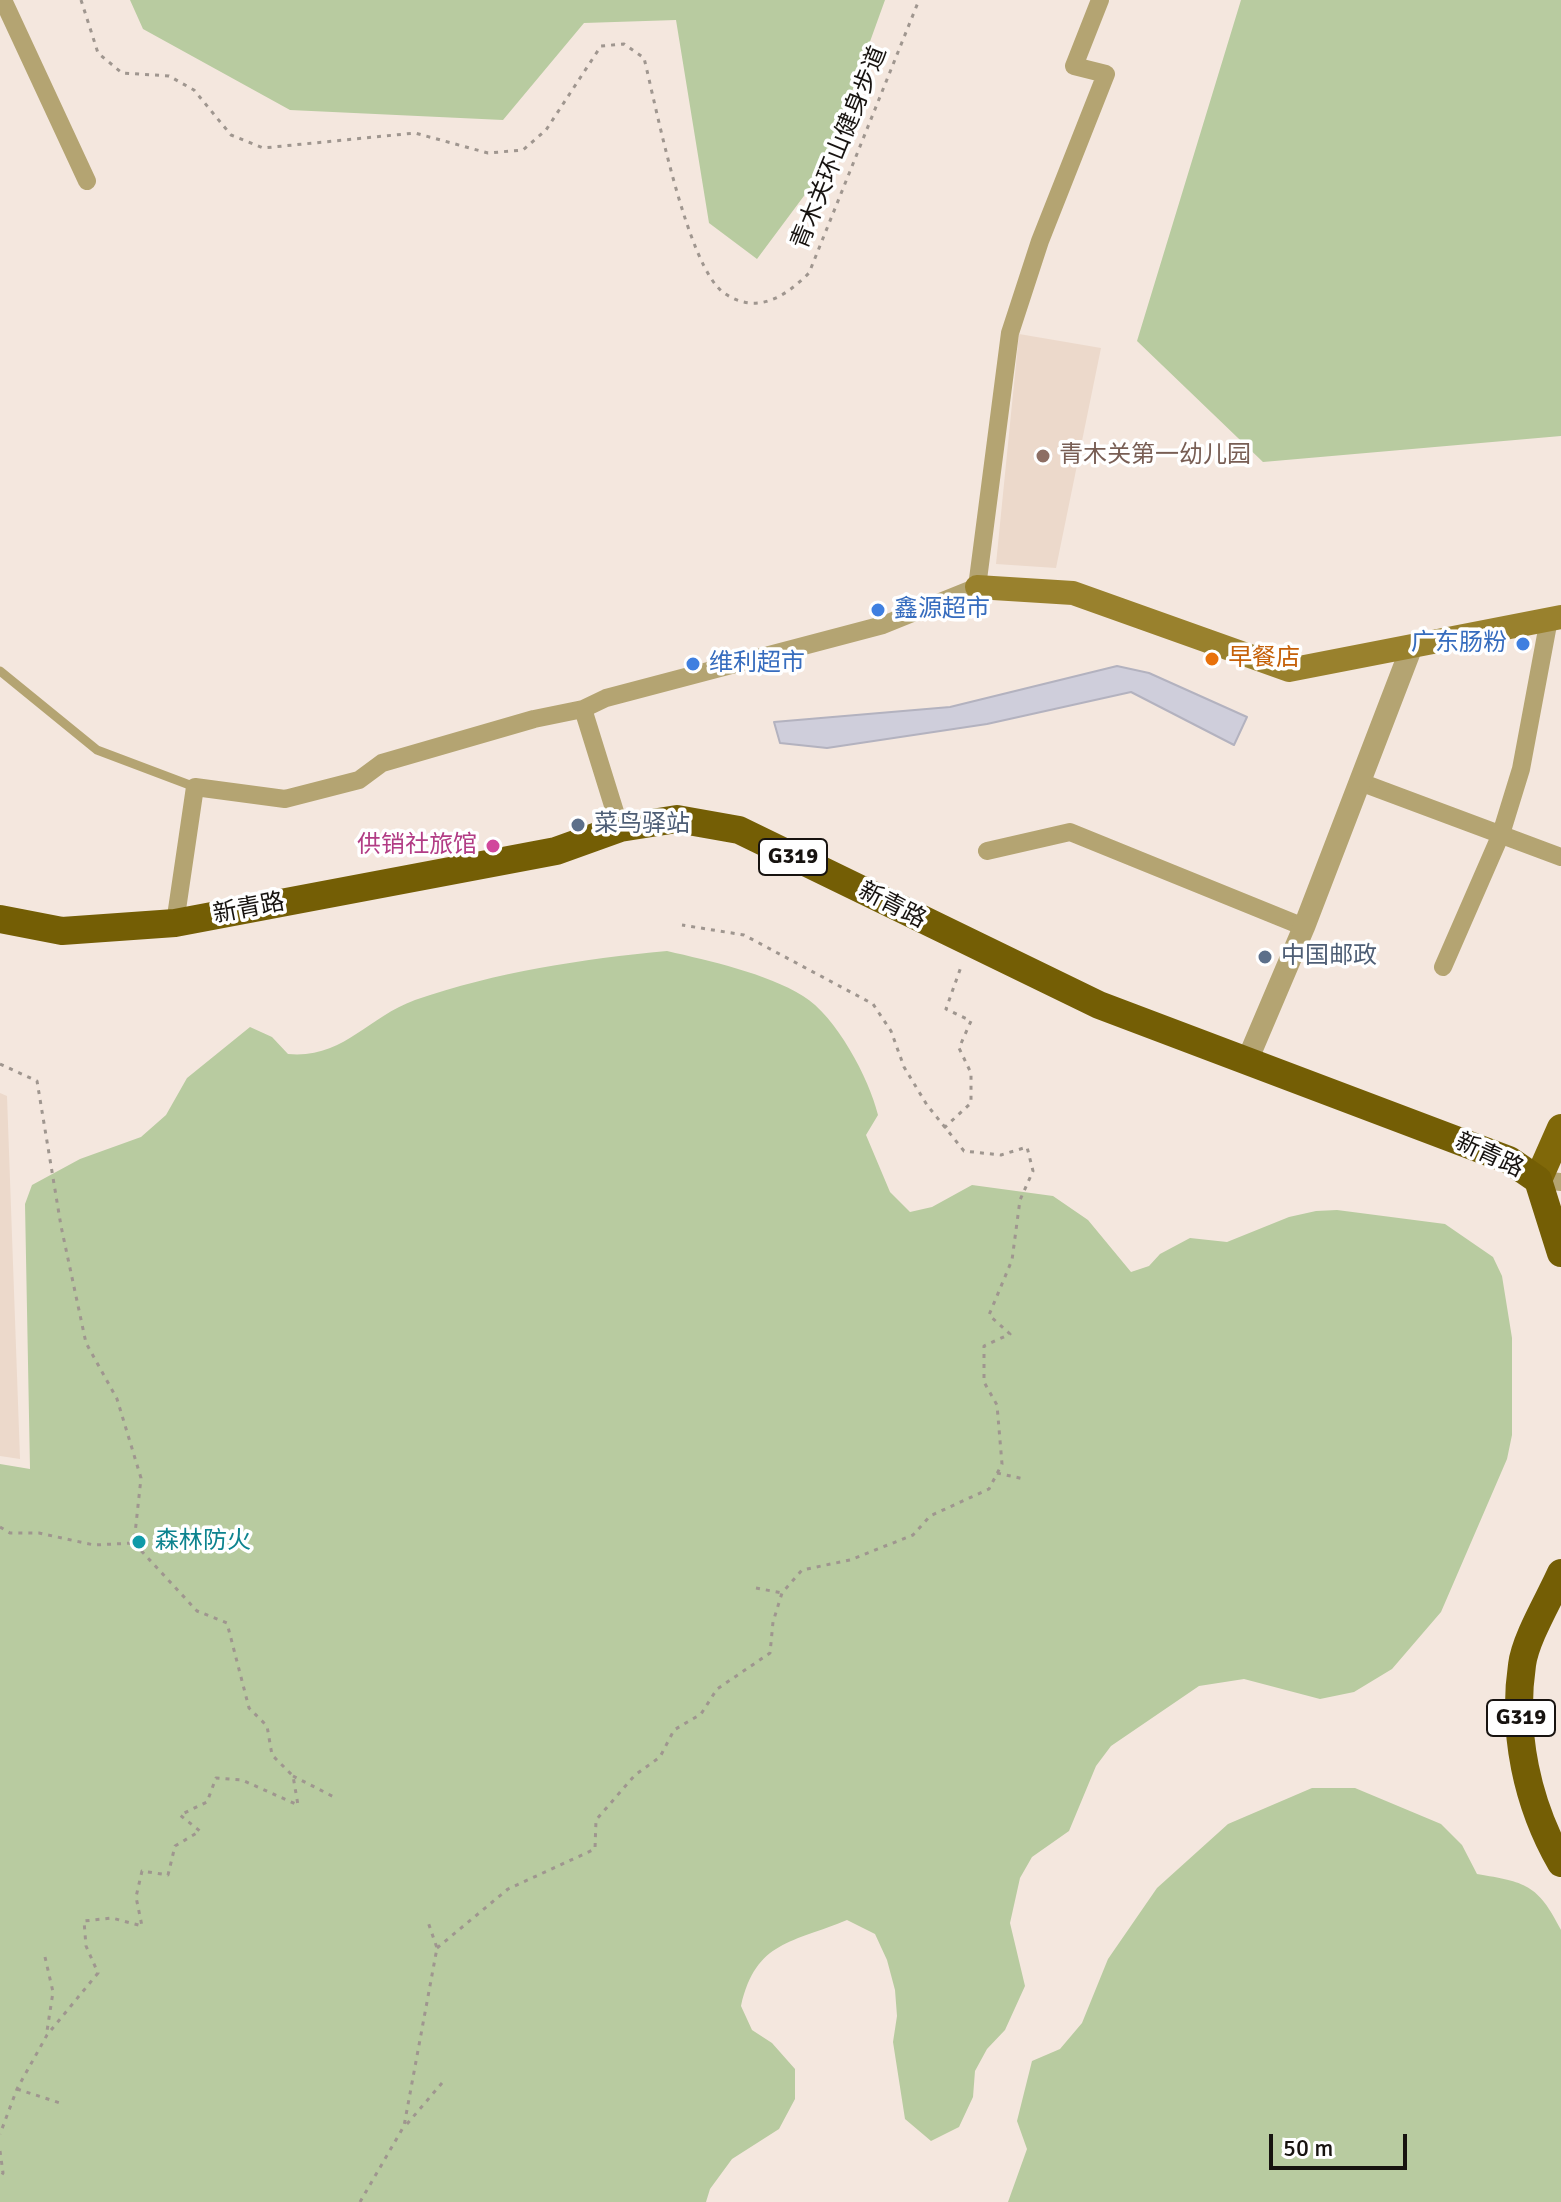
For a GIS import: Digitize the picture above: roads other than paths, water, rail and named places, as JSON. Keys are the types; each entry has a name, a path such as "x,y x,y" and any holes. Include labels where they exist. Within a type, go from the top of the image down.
{"highway":[{"name":"新青路","path":"0,919 62,931 175,923 556,851 620,828 677,819 739,830 969,945 1099,1005 1509,1160 1550,1181 1561,1253"},
{"name":"G319","path":"1559,1582 1522,1663 1521,1759 1544,1834 1561,1863"}],"main road":[{"path":"977,587 1073,593 1289,670 1555,618"},
{"path":"1550,1181 1561,1128"}],"street":[{"path":"3,0 87,181"},
{"path":"175,923 195,787 285,799 359,780 382,763 534,719 583,709 606,698 883,625 977,587 1010,333 1040,241 1106,74 1074,66 1100,0"},
{"path":"1443,967 1501,834 1521,769 1555,618"},
{"path":"1247,1061 1304,927 1412,646"},
{"path":"583,709 620,828"},
{"path":"1360,782 1561,857"},
{"path":"987,851 1070,832 1304,927"}],"lane":[{"path":"0,671 97,750 195,787"}],"place":[{"name":"青木关第一幼儿园","path":"1043,456"},
{"name":"鑫源超市","path":"878,610"},
{"name":"广东肠粉","path":"1523,644"},
{"name":"早餐店","path":"1212,659"},
{"name":"维利超市","path":"693,664"},
{"name":"菜鸟驿站","path":"578,825"},
{"name":"供销社旅馆","path":"493,846"},
{"name":"中国邮政","path":"1265,957"},
{"name":"森林防火","path":"139,1542"}]}
